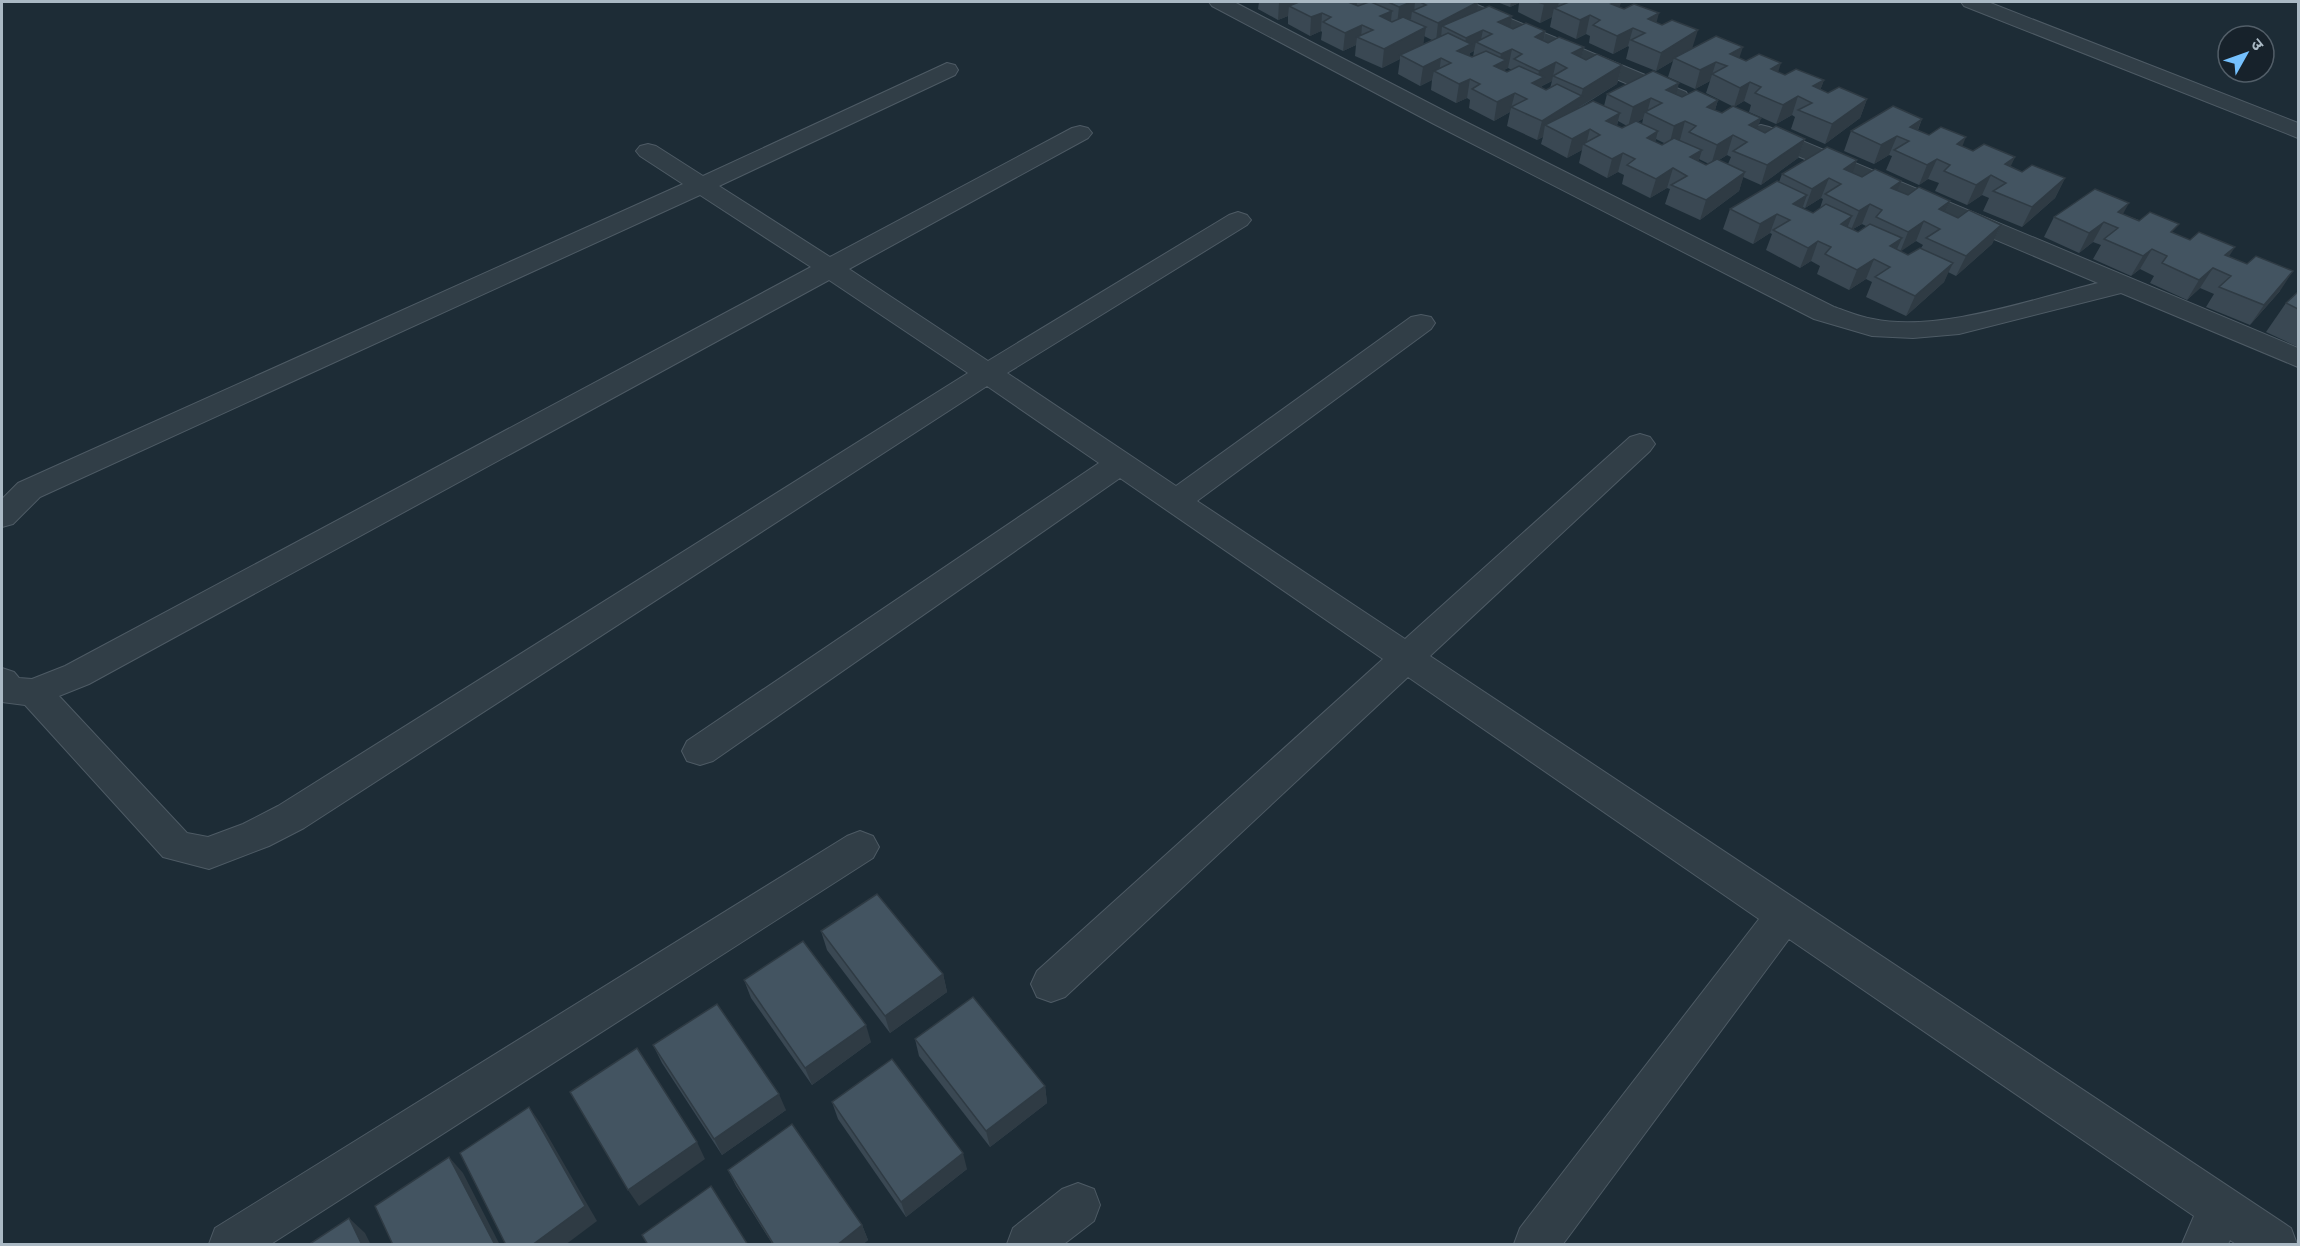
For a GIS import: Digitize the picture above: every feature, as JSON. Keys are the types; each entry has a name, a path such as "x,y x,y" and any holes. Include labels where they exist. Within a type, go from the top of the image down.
{"street":[{"path":"1453,2 1695,104"},
{"path":"1971,2 2298,131"},
{"path":"1231,3 1442,119 1824,313 1872,328 1913,330 1959,326 2123,285"},
{"path":"2,516 29,490 700,186 947,70"},
{"path":"1739,122 2298,358"},
{"path":"2,681 9,691 34,692 87,670 1080,133"},
{"path":"648,151 831,268 988,373 1785,915 2213,1227 2275,1245"},
{"path":"34,692 176,846 209,853 256,835 291,817 988,373 1238,220"},
{"path":"1176,501 1421,323"},
{"path":"1051,984 1405,657 1640,444"},
{"path":"700,751 1120,463"},
{"path":"231,1245 860,847"},
{"path":"1536,1245 1785,915"},
{"path":"1029,1245 1078,1205"}],"building":[{"path":"1299,2 1348,2 1358,6 1371,2 1392,11 1380,16 1392,22 1403,17 1426,27 1384,49 1357,37 1373,30 1362,25 1345,33 1323,22 1331,17 1322,13 1311,17 1289,6"},
{"path":"1388,2 1411,2 1399,7"},
{"path":"1420,2 1478,2 1438,23 1412,11 1426,5"},
{"path":"1569,2 1615,2 1611,4 1624,9 1634,4 1659,13 1648,19 1662,25 1672,20 1698,30 1661,53 1631,40 1645,33 1633,28 1617,36 1593,25 1600,20 1590,15 1580,20 1554,8"},
{"path":"1489,6 1512,16 1498,22 1513,29 1526,23 1545,31 1535,37 1548,43 1559,37 1584,47 1572,53 1586,60 1597,54 1622,65 1583,89 1553,76 1567,68 1556,62 1539,71 1514,59 1522,54 1512,49 1501,54 1476,42 1492,34 1483,30 1466,38 1442,26"},
{"path":"1448,33 1471,44 1457,51 1472,57 1486,51 1506,60 1494,66 1507,72 1519,66 1544,77 1532,83 1546,90 1557,84 1582,96 1542,121 1511,107 1527,99 1515,93 1497,102 1472,89 1480,84 1470,79 1459,84 1434,71 1451,63 1441,58 1423,67 1400,55"},
{"path":"1716,36 1743,47 1730,54 1746,61 1759,54 1781,63 1771,69 1785,75 1796,69 1824,80 1813,86 1828,93 1839,87 1867,99 1832,124 1798,110 1812,103 1798,96 1783,105 1755,93 1761,87 1750,82 1740,88 1712,74 1727,66 1716,62 1700,70 1674,58"},
{"path":"1653,71 1679,83 1666,90 1682,97 1696,90 1718,100 1707,107 1722,113 1733,106 1761,118 1749,125 1765,133 1776,126 1805,139 1767,165 1733,151 1747,142 1733,135 1717,145 1689,132 1696,126 1685,121 1674,126 1645,112 1662,103 1651,98 1633,107 1607,94"},
{"path":"1593,101 1620,113 1606,121 1622,128 1636,121 1658,131 1647,138 1662,145 1674,138 1702,150 1690,157 1706,165 1717,159 1745,172 1706,200 1671,185 1687,176 1673,168 1656,179 1627,165 1635,159 1623,153 1612,159 1583,144 1600,135 1590,129 1572,139 1545,125"},
{"path":"1893,106 1922,119 1910,127 1929,135 1941,127 1966,137 1957,144 1973,151 1984,144 2015,157 2005,164 2022,172 2032,165 2065,178 2032,207 1993,191 2006,183 1991,175 1976,185 1944,171 1950,165 1937,159 1927,165 1894,150 1909,141 1897,136 1881,145 1851,131"},
{"path":"1827,147 1857,160 1844,169 1862,177 1875,169 1901,181 1891,188 1908,195 1919,187 1950,201 1939,209 1958,218 1969,210 2001,225 1966,256 1926,238 1940,229 1924,221 1908,232 1876,217 1882,210 1870,204 1859,211 1825,194 1841,184 1829,178 1812,189 1782,174"},
{"path":"1777,181 1807,195 1793,204 1813,213 1826,204 1852,216 1841,224 1858,232 1870,224 1902,238 1890,246 1908,255 1920,248 1953,263 1915,296 1875,277 1890,267 1874,259 1857,270 1825,254 1831,247 1818,241 1808,248 1773,230 1790,220 1777,214 1760,224 1730,209"},
{"path":"2095,189 2129,203 2118,212 2139,221 2150,212 2179,224 2171,232 2190,240 2199,232 2235,247 2225,255 2247,264 2256,256 2293,271 2264,305 2219,287 2231,276 2213,268 2199,280 2162,263 2167,256 2152,249 2143,256 2104,239 2118,228 2104,222 2089,233 2054,217"},
{"path":"2298,292 2298,309 2286,303"},
{"path":"877,894 943,974 885,1016 821,931"},
{"path":"803,941 866,1025 805,1068 744,980"},
{"path":"973,997 1045,1086 986,1131 915,1039"},
{"path":"717,1004 779,1094 714,1139 653,1045"},
{"path":"637,1048 697,1142 628,1190 570,1092"},
{"path":"892,1059 963,1153 901,1202 832,1102"},
{"path":"529,1107 585,1206 532,1245 506,1245 460,1153"},
{"path":"792,1124 862,1225 837,1245 774,1245 728,1170"},
{"path":"449,1157 495,1245 393,1245 375,1206"},
{"path":"711,1186 748,1245 648,1245 642,1235"},
{"path":"349,1218 362,1245 308,1245"}]}
